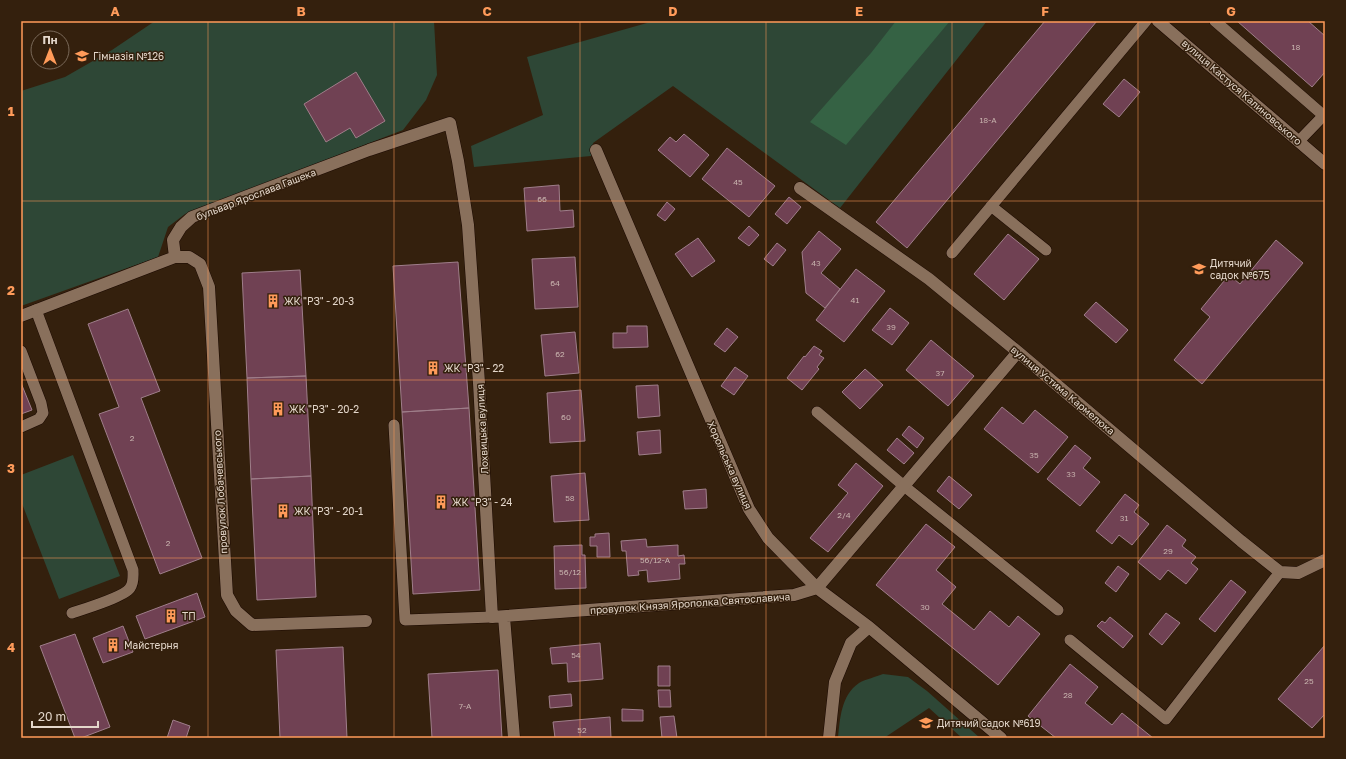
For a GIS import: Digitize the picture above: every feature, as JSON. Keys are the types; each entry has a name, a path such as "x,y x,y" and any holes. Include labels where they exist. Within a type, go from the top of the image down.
{"street":[{"name":"вулиця Кастуся Калиновського","path":"1158,21 1325,164"},
{"name":"бульвар Ярослава Гашека","path":"175,257 173,240 181,227 192,217 369,150 450,123"},
{"name":"Лохвицька вулиця","path":"450,123 458,161 468,225 498,617 514,738"},
{"name":"Хорольська вулиця","path":"596,150 748,509 768,538 817,588 869,628 1001,738"},
{"name":"вулиця Устима Кармелюка","path":"800,188 929,279 1018,352 1240,541 1280,572"},
{"path":"21,316 175,257"},
{"name":"провулок Лобачевського","path":"175,257 189,257 200,264 209,287 227,595 236,611 252,625 366,621"},
{"path":"817,588 1018,352"},
{"path":"1280,572 1298,573 1325,560"},
{"name":"провулок Князя Ярополка Святославича","path":"498,617 794,595 817,588"},
{"path":"829,738 835,682 851,643 869,628"}],"lane":[{"path":"952,252 1146,21"},
{"path":"1216,21 1324,115 1299,141"},
{"path":"991,206 1046,250"},
{"path":"36,310 133,570 133,580 130,589 121,595 72,613"},
{"path":"21,351 41,403 43,413 39,419 21,427"},
{"path":"817,412 904,486 1058,610"},
{"path":"394,425 405,620 498,617"},
{"path":"1070,640 1166,719 1280,572"}],"green space":[{"path":"155,21 434,21 437,75 426,100 403,130 185,214 168,227 158,257 21,306 21,91 65,77 112,50"},
{"path":"654,21 987,21 840,208 673,86 593,143 591,156 474,167 471,146 543,115 527,57"},
{"path":"896,21 950,21 846,145 810,122 871,53"},
{"path":"73,455 120,576 59,599 21,501 21,475"},
{"path":"883,674 908,677 927,691 980,738 962,738 929,708 884,738 838,738 842,708 848,694 859,683"}],"building":[{"path":"1045,21 1097,21 907,248 876,222"},
{"path":"1237,21 1308,21 1325,36 1325,72 1312,87"},
{"path":"356,72 385,121 356,138 350,128 326,142 304,104"},
{"path":"1124,79 1140,92 1119,117 1103,104"},
{"path":"684,134 709,155 690,177 658,150 670,137 676,142"},
{"path":"727,148 775,186 749,217 702,179"},
{"path":"559,185 560,211 573,210 574,227 527,231 524,188"},
{"path":"789,197 801,207 787,224 775,214"},
{"path":"667,202 675,209 665,221 657,215"},
{"path":"749,226 759,235 749,246 738,238"},
{"path":"819,231 841,249 821,273 840,289 825,308 806,293 802,252"},
{"path":"1008,234 1039,259 1004,300 974,274"},
{"path":"698,238 715,261 692,277 675,254"},
{"path":"1276,240 1303,263 1202,384 1174,360 1210,317 1201,309 1229,275 1240,284"},
{"path":"777,243 786,250 773,266 764,259"},
{"path":"575,257 578,307 535,309 532,259"},
{"name":"ЖК \"РЗ\" - 22","path":"458,262 469,408 402,412 393,266"},
{"path":"856,269 885,291 844,342 816,320"},
{"name":"ЖК \"РЗ\" - 20-3","path":"300,270 306,376 247,378 242,273"},
{"path":"1096,302 1128,330 1116,343 1084,315"},
{"path":"890,308 909,323 892,345 872,330"},
{"path":"128,309 160,391 141,398 202,558 160,574 99,414 119,407 88,324"},
{"path":"627,326 647,326 648,347 613,348 613,333 627,333"},
{"path":"727,328 738,337 725,352 714,344"},
{"path":"575,332 579,373 545,376 541,335"},
{"path":"931,340 974,376 948,406 906,370"},
{"path":"814,346 822,351 819,355 824,358 817,367 819,369 802,390 787,378"},
{"path":"735,367 748,376 734,395 721,386"},
{"path":"865,369 883,385 860,409 842,392"},
{"name":"ЖК \"РЗ\" - 20-2","path":"306,376 311,476 251,479 247,378"},
{"path":"21,383 32,410 21,414"},
{"path":"658,385 660,416 638,418 636,386"},
{"path":"581,390 585,441 550,443 547,393"},
{"path":"1002,407 1023,424 1035,410 1068,437 1038,473 984,429"},
{"name":"ЖК \"РЗ\" - 24","path":"469,408 480,590 413,594 402,412"},
{"path":"909,426 924,438 917,448 902,435"},
{"path":"660,430 661,453 639,455 637,432"},
{"path":"897,438 914,453 904,464 887,450"},
{"path":"1075,445 1091,458 1083,468 1100,482 1080,506 1047,479"},
{"path":"856,463 883,486 828,552 810,538 848,493 838,485"},
{"path":"585,473 589,520 554,522 551,476"},
{"name":"ЖК \"РЗ\" - 20-1","path":"311,476 316,597 257,600 251,479"},
{"path":"949,476 972,495 959,509 937,491"},
{"path":"706,489 707,508 685,509 683,491"},
{"path":"1125,494 1139,505 1134,512 1149,524 1132,545 1119,535 1112,544 1096,531"},
{"path":"926,524 955,547 936,570 956,587 942,604 974,630 990,611 1009,627 1018,616 1040,634 998,685 876,585"},
{"path":"1167,525 1186,540 1182,546 1196,557 1191,563 1198,569 1186,584 1168,570 1160,580 1138,562"},
{"path":"609,533 610,557 597,557 597,546 590,546 590,537 595,537 595,534"},
{"path":"646,539 647,547 678,545 678,556 684,555 685,564 679,564 680,579 648,582 647,570 638,571 639,575 628,576 626,551 622,551 621,541"},
{"path":"582,545 582,555 585,555 586,588 555,589 554,546"},
{"path":"1118,566 1129,574 1116,592 1105,583"},
{"path":"1231,580 1246,592 1215,632 1199,619"},
{"name":"ТП","path":"197,593 205,617 145,639 136,616"},
{"path":"1166,613 1180,623 1162,645 1149,634"},
{"path":"1110,617 1133,636 1123,648 1097,626 1102,621 1105,623"},
{"name":"Майстерня","path":"123,626 133,652 103,663 93,638"},
{"path":"75,634 110,727 81,738 75,738 40,646"},
{"path":"600,643 603,679 568,682 567,663 552,664 550,648"},
{"path":"1325,645 1325,714 1312,728 1278,699"},
{"path":"343,647 347,738 280,738 276,650"},
{"path":"1070,664 1098,687 1085,703 1112,725 1122,713 1153,738 1056,738 1028,716"},
{"path":"658,666 670,666 670,686 658,686"},
{"path":"498,670 502,738 432,738 428,674"},
{"path":"658,690 670,690 671,707 659,707"},
{"path":"571,694 572,706 550,708 549,696"},
{"path":"622,709 643,710 643,721 622,721"},
{"path":"674,716 677,738 662,738 660,717"},
{"path":"610,717 611,738 555,738 553,722"},
{"path":"173,720 190,726 186,738 167,738"}],"place":[{"name":"Гімназія №126","path":"82,56"},
{"name":"Дитячий садок №675","path":"1199,269"},
{"name":"ЖК \"РЗ\" - 20-3","path":"273,301"},
{"name":"ЖК \"РЗ\" - 22","path":"433,368"},
{"name":"ЖК \"РЗ\" - 20-2","path":"278,409"},
{"name":"ЖК \"РЗ\" - 24","path":"441,502"},
{"name":"ЖК \"РЗ\" - 20-1","path":"283,511"},
{"name":"ТП","path":"171,616"},
{"name":"Майстерня","path":"113,645"},
{"name":"Дитячий садок №619","path":"926,723"}]}
